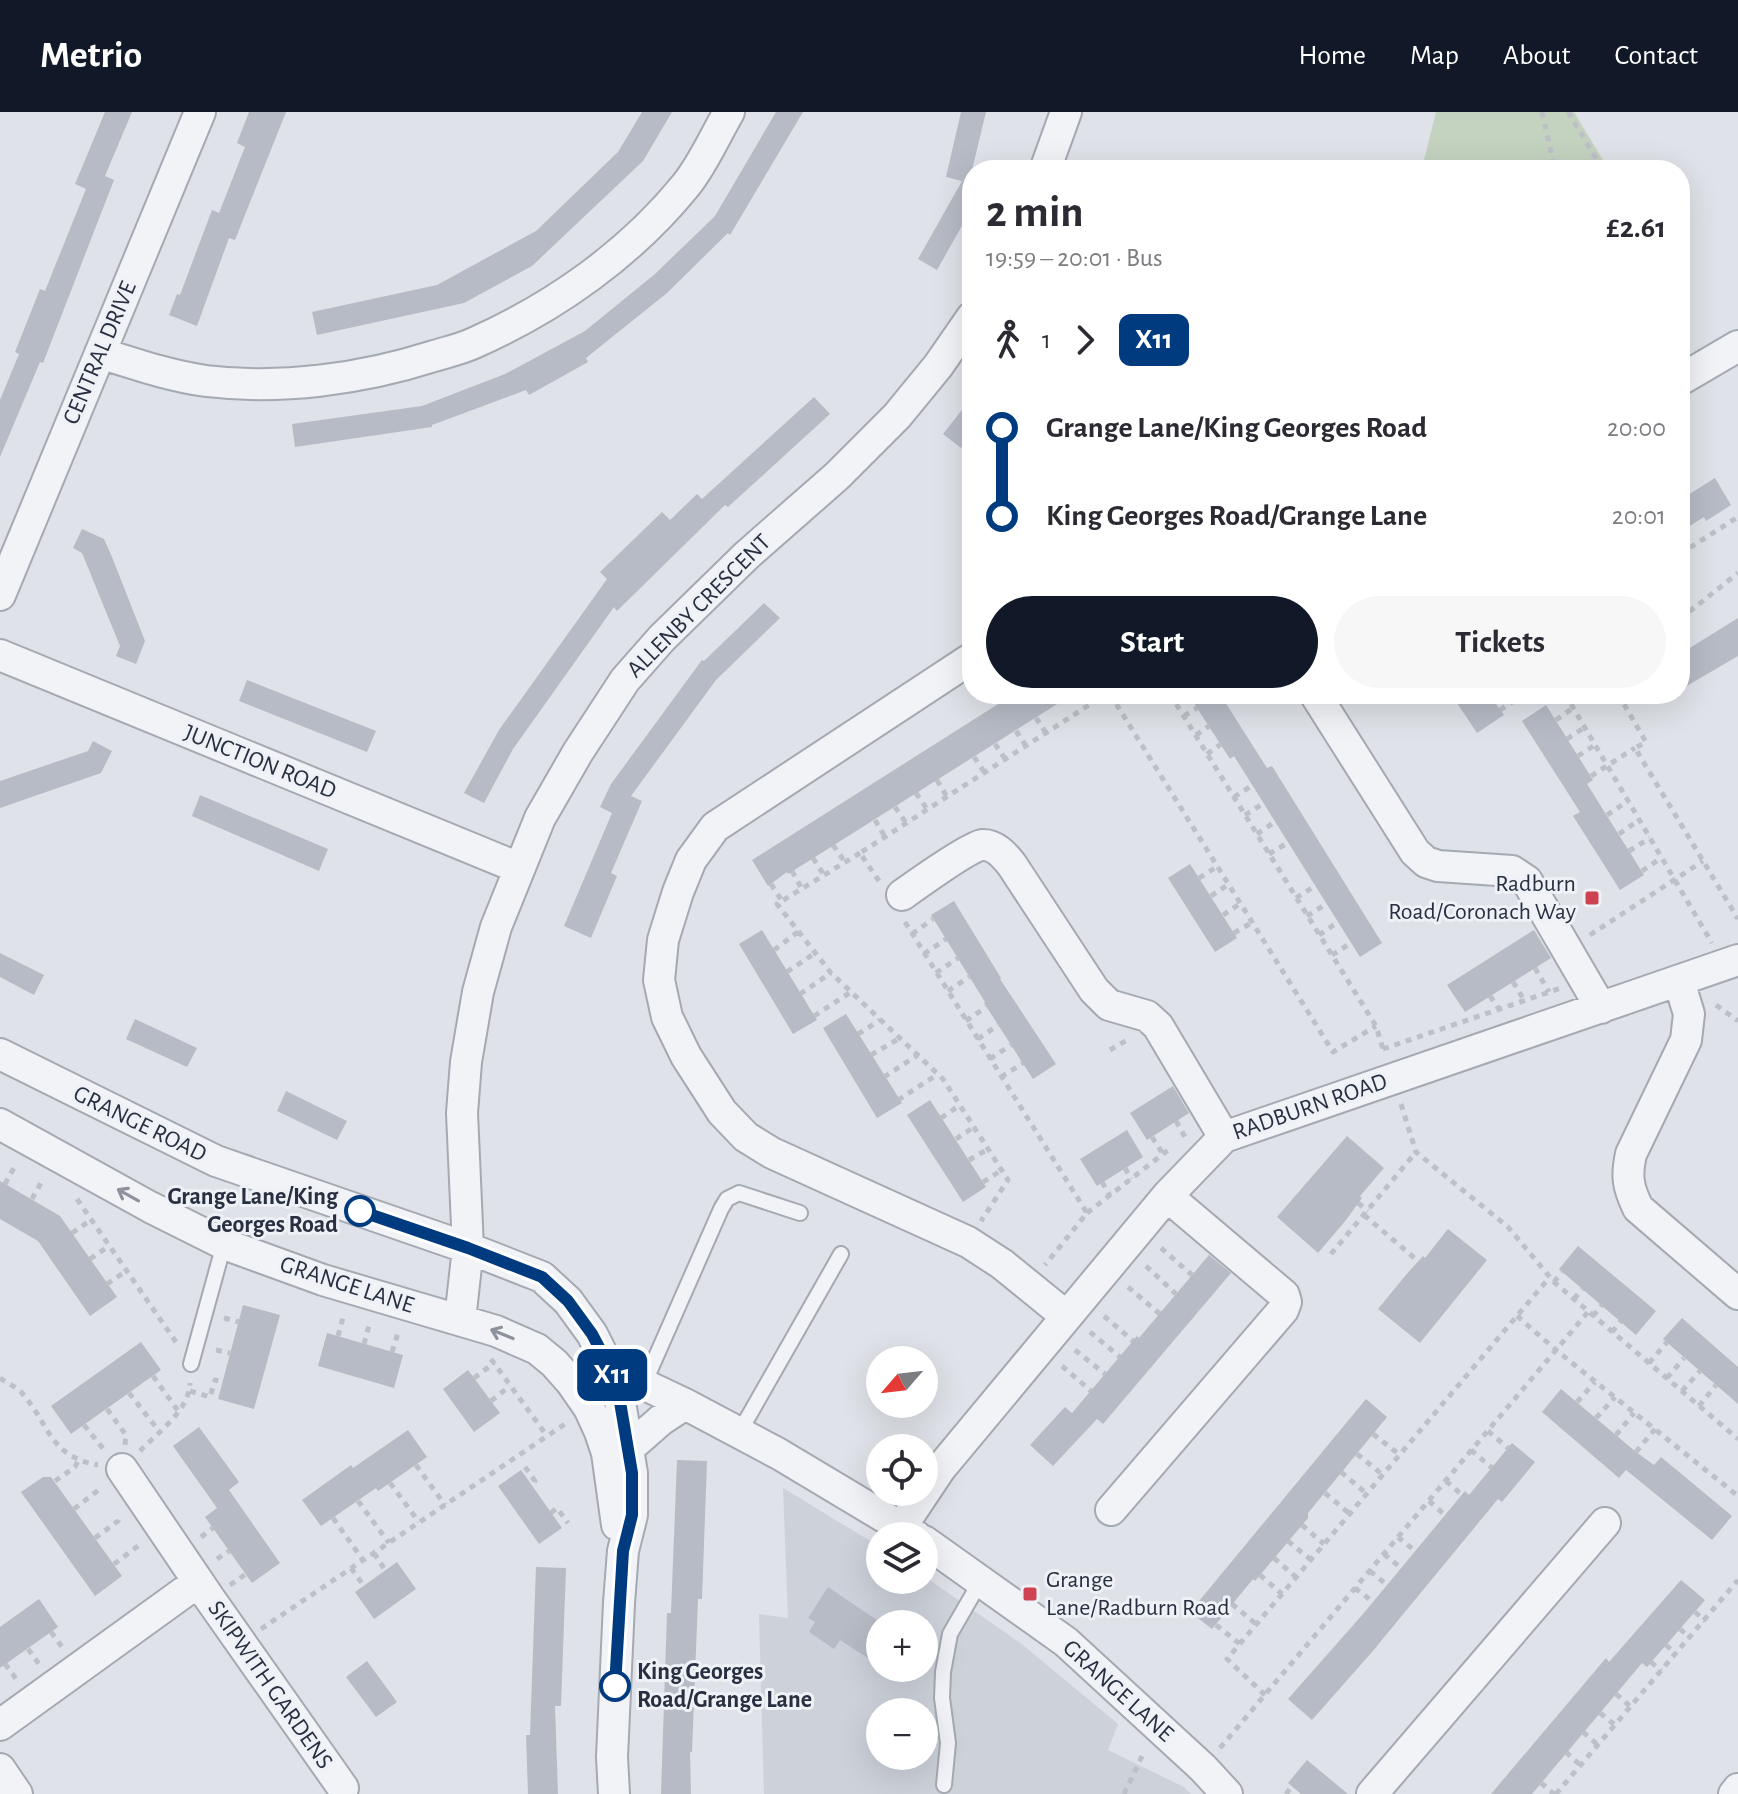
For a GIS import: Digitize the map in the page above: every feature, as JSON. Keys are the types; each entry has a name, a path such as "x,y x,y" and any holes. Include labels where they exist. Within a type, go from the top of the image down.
{"street":[{"name":"CENTRAL DRIVE","path":"0,595 200,112"},
{"path":"100,353 205,381 302,382 364,374 472,344 541,309 591,276 651,226 688,182 729,112"},
{"path":"1049,160 1066,112"},
{"name":"ALLENBY CRESCENT","path":"474,1324 462,1113 466,1062 478,992 496,927 540,818 625,680 662,638 747,555 837,476 897,416 962,331"},
{"path":"1690,374 1738,346"},
{"name":"JUNCTION ROAD","path":"0,655 519,868"},
{"path":"962,665 715,827 691,860 678,892 663,940 659,980 667,1017 686,1056 722,1112 746,1137 772,1153 968,1242 1002,1264 1078,1324"},
{"path":"1321,704 1415,852 1426,862 1438,866 1512,871 1527,881 1601,1008"},
{"path":"897,898 970,850 983,845 1003,854 1094,990 1109,1005 1147,1016 1158,1026 1224,1137"},
{"name":"RADBURN ROAD","path":"919,1522 940,1469 1078,1324 1167,1196 1224,1137 1731,962"},
{"path":"1679,981 1689,1014 1686,1040 1631,1154 1627,1172 1629,1189 1638,1208 1738,1294"},
{"name":"GRANGE ROAD","path":"0,1054 216,1161 468,1248 542,1277 568,1301 592,1334 611,1372 619,1396 618,1450"},
{"name":"GRANGE LANE","path":"0,1124 224,1244 323,1280 474,1324 537,1349 566,1376 618,1450 615,1514 623,1551 612,1757 614,1794"},
{"path":"1111,1510 1283,1310 1286,1302 1284,1295 1167,1196"},
{"name":"GRANGE LANE","path":"566,1376 593,1371 611,1372 644,1384 779,1454 894,1522"},
{"path":"618,1450 685,1404"},
{"name":"SKIPWITH GARDENS","path":"122,1469 343,1788"},
{"path":"1372,1794 1605,1523"},
{"name":"GRANGE LANE","path":"938,1551 1066,1642 1203,1768 1227,1794"},
{"name":"SKIPWITH GARDENS","path":"0,1725 198,1582"},
{"path":"0,1769 17,1794"},
{"path":"1734,1794 1738,1789"}],"lane":[{"path":"644,1384 727,1199 739,1193 800,1213"},
{"path":"191,1364 224,1244"},
{"path":"739,1433 841,1254"},
{"path":"944,1785 948,1743 942,1698 943,1672 950,1634 980,1582"}],"path":[{"path":"1542,112 1553,160"},
{"path":"1568,112 1597,160"},
{"path":"1690,548 1738,517"},
{"path":"1690,611 1738,573"},
{"path":"968,1242 1008,1180 943,1079 831,973 777,904 1092,704"},
{"path":"1114,704 1333,1052 1376,1026"},
{"path":"1500,710 1509,704"},
{"path":"1571,704 1674,880 1731,962"},
{"path":"1591,776 1646,742 1624,704"},
{"path":"1184,716 1197,708"},
{"path":"1556,720 1573,708"},
{"path":"1036,718 1046,733"},
{"path":"1196,735 1209,726"},
{"path":"1567,739 1585,727"},
{"path":"1016,731 1026,746"},
{"path":"995,744 1005,759"},
{"path":"1207,754 1221,744"},
{"path":"1578,756 1595,745"},
{"path":"1635,748 1738,919"},
{"path":"974,757 985,773"},
{"path":"937,780 947,797"},
{"path":"1234,797 1253,785"},
{"path":"916,793 927,809"},
{"path":"1607,815 1628,801"},
{"path":"1245,815 1264,803"},
{"path":"895,807 906,823"},
{"path":"875,820 885,837"},
{"path":"1619,834 1639,820"},
{"path":"1257,834 1276,821"},
{"path":"1629,851 1650,838"},
{"path":"1269,854 1289,842"},
{"path":"833,845 845,862"},
{"path":"860,853 897,898 924,954 1087,1213"},
{"path":"813,858 824,875"},
{"path":"1642,871 1661,858"},
{"path":"1567,949 1703,861"},
{"path":"1199,878 1218,866"},
{"path":"792,871 802,889"},
{"path":"771,884 782,901"},
{"path":"1211,896 1229,884"},
{"path":"1296,898 1315,886"},
{"path":"1223,915 1241,903"},
{"path":"1307,916 1326,904"},
{"path":"912,934 933,919"},
{"path":"1234,933 1253,922"},
{"path":"1319,935 1338,922"},
{"path":"774,950 798,932"},
{"path":"924,954 946,939"},
{"path":"1332,955 1351,943"},
{"path":"787,972 815,953"},
{"path":"936,973 958,958"},
{"path":"1535,968 1549,992"},
{"path":"800,994 831,973"},
{"path":"1383,1049 1567,986 1583,976"},
{"path":"948,991 969,977"},
{"path":"1513,982 1524,1000"},
{"path":"814,1016 851,992"},
{"path":"1490,996 1499,1009"},
{"path":"966,1021 986,1007"},
{"path":"1468,1010 1473,1018"},
{"path":"858,1034 880,1020"},
{"path":"978,1039 998,1025"},
{"path":"1110,1050 1135,1035"},
{"path":"871,1055 900,1038"},
{"path":"990,1059 1011,1045"},
{"path":"884,1077 918,1055"},
{"path":"1001,1077 1023,1063"},
{"path":"898,1100 938,1074"},
{"path":"941,1118 960,1105"},
{"path":"1028,1285 1087,1213 1185,1137 1176,1121"},
{"path":"956,1139 974,1127"},
{"path":"1152,1137 1163,1154"},
{"path":"969,1160 988,1149"},
{"path":"1331,1254 1416,1152"},
{"path":"73,1165 64,1181 191,1364 190,1391 179,1412 122,1469"},
{"path":"1125,1168 1131,1179"},
{"path":"983,1182 1002,1170"},
{"path":"1102,1182 1110,1196"},
{"path":"1358,1203 1418,1261"},
{"path":"72,1233 91,1220"},
{"path":"90,1259 109,1245"},
{"path":"1161,1248 1192,1275"},
{"path":"1146,1266 1176,1294"},
{"path":"107,1284 126,1271"},
{"path":"1265,1695 1227,1659 1517,1316 1562,1272"},
{"path":"1128,1287 1160,1314"},
{"path":"1574,1299 1582,1289"},
{"path":"1203,1768 1556,1350 1602,1305"},
{"path":"1104,1316 1133,1341"},
{"path":"1517,1316 1738,1496"},
{"path":"1612,1332 1621,1321"},
{"path":"474,1324 482,1348 547,1436"},
{"path":"1078,1324 1120,1357"},
{"path":"1649,1363 1667,1342"},
{"path":"1075,1350 1105,1374"},
{"path":"1667,1378 1684,1358"},
{"path":"474,1378 494,1363"},
{"path":"1062,1366 1091,1391"},
{"path":"1682,1391 1700,1371"},
{"path":"153,1376 179,1412"},
{"path":"0,1378 20,1391 55,1444 69,1455 87,1463 122,1469"},
{"path":"190,1391 210,1397 215,1380 222,1382"},
{"path":"1577,1402 1595,1381"},
{"path":"1699,1406 1716,1385"},
{"path":"491,1401 510,1386"},
{"path":"129,1393 159,1431"},
{"path":"1596,1418 1615,1397"},
{"path":"241,1643 589,1408"},
{"path":"107,1409 126,1435 122,1469"},
{"path":"1616,1435 1634,1413"},
{"path":"1636,1452 1655,1429"},
{"path":"1488,1431 1508,1448"},
{"path":"1373,1434 1400,1455"},
{"path":"1471,1450 1492,1468"},
{"path":"1357,1454 1383,1475"},
{"path":"55,1481 75,1467 79,1459"},
{"path":"416,1465 445,1505"},
{"path":"525,1467 535,1481 531,1484"},
{"path":"1341,1472 1367,1494"},
{"path":"1446,1481 1462,1495"},
{"path":"390,1483 419,1522"},
{"path":"1325,1493 1350,1514"},
{"path":"358,1501 389,1543"},
{"path":"1429,1501 1445,1515"},
{"path":"551,1513 557,1508 568,1523"},
{"path":"333,1518 363,1560"},
{"path":"1302,1525 1324,1544"},
{"path":"1398,1537 1415,1551"},
{"path":"1288,1541 1311,1560"},
{"path":"374,1553 385,1570"},
{"path":"1384,1554 1401,1568"},
{"path":"1274,1558 1296,1577"},
{"path":"351,1568 364,1586"},
{"path":"1370,1571 1387,1585"},
{"path":"1260,1575 1282,1594"},
{"path":"1541,1783 1555,1794 1738,1580"},
{"path":"1355,1588 1373,1602"},
{"path":"1232,1604 1257,1624"},
{"path":"1695,1612 1705,1621"},
{"path":"1216,1625 1240,1644"},
{"path":"1680,1629 1690,1638"},
{"path":"1666,1645 1676,1654"},
{"path":"1651,1662 1661,1671"},
{"path":"1616,1694 1631,1707"},
{"path":"1600,1713 1615,1725"},
{"path":"1124,1794 1157,1726"},
{"path":"1583,1732 1598,1745"},
{"path":"1566,1752 1580,1765"},
{"path":"1286,1794 1292,1786"}],"shaded area":[{"path":"783,1488 866,1538 866,1594 938,1594 938,1586 1023,1645 1118,1724 1108,1750 1184,1787 1191,1794 764,1794 759,1614 788,1618"}],"green space":[{"path":"1436,112 1574,112 1603,160 1424,160"}],"building":[{"path":"105,112 132,112 105,176 114,180 43,363 40,362 0,457 0,400 40,289 45,291 86,189 75,184"},
{"path":"249,112 286,112 235,240 229,238 197,326 169,315 177,294 180,295 212,210 219,213 245,147 237,143"},
{"path":"642,112 672,112 643,161 532,266 464,303 317,335 312,312 437,285 536,231 618,152"},
{"path":"776,112 803,112 730,235 728,233 667,293 586,358 588,362 529,395 526,390 432,427 295,447 292,424 422,406 505,374 585,331 655,274 715,216"},
{"path":"961,112 986,112 974,160 962,160 962,181 946,177"},
{"path":"962,181 962,226 937,270 918,259"},
{"path":"814,397 830,414 728,507 725,505 617,611 614,607 513,749 484,803 464,793 499,730 607,579 600,572 662,512 670,520 697,494 702,499"},
{"path":"962,410 961,448 943,434"},
{"path":"1715,478 1731,505 1706,521 1704,517 1690,526 1690,494"},
{"path":"82,529 104,539 112,557 145,641 136,664 116,656 120,646 82,553 73,548"},
{"path":"764,603 780,618 716,680 631,796 642,801 611,873 617,876 591,938 564,926 612,813 600,807 611,784 702,660"},
{"path":"1738,618 1738,656 1690,684 1690,648"},
{"path":"247,680 376,731 367,752 239,701"},
{"path":"998,704 1057,704 768,886 752,860"},
{"path":"1194,704 1226,704 1267,768 1272,766 1382,943 1360,957 1234,756 1230,759"},
{"path":"1458,704 1496,704 1504,715 1477,733"},
{"path":"1546,705 1593,780 1587,784 1644,875 1620,890 1573,816 1580,812 1522,721"},
{"path":"93,741 112,751 101,773 0,808 0,781 88,751"},
{"path":"200,795 328,849 319,871 192,816"},
{"path":"1190,864 1237,938 1215,952 1168,878"},
{"path":"954,901 1056,1064 1033,1079 931,915"},
{"path":"762,930 817,1020 793,1034 739,944"},
{"path":"1534,930 1551,958 1465,1012 1447,985"},
{"path":"0,953 44,975 34,995 0,977"},
{"path":"846,1014 902,1103 877,1118 823,1028"},
{"path":"135,1019 197,1048 187,1067 126,1039"},
{"path":"1173,1086 1189,1113 1147,1140 1130,1113"},
{"path":"286,1091 347,1121 337,1140 277,1111"},
{"path":"930,1100 986,1187 963,1202 907,1115"},
{"path":"1127,1130 1143,1157 1097,1186 1080,1159"},
{"path":"1347,1136 1384,1168 1318,1253 1277,1217"},
{"path":"0,1181 60,1216 117,1297 90,1316 38,1241 0,1219"},
{"path":"1448,1229 1487,1260 1420,1343 1378,1309"},
{"path":"1578,1246 1656,1311 1636,1335 1559,1269"},
{"path":"1209,1255 1231,1273 1103,1424 1097,1419 1053,1466 1030,1445 1065,1407 1072,1413"},
{"path":"243,1305 280,1315 254,1409 218,1399"},
{"path":"1682,1318 1738,1367 1738,1404 1663,1339"},
{"path":"327,1333 403,1355 394,1388 318,1366"},
{"path":"141,1342 161,1370 71,1434 51,1406"},
{"path":"468,1370 500,1413 474,1432 443,1389"},
{"path":"1561,1389 1636,1452 1654,1465 1661,1457 1732,1516 1712,1540 1626,1470 1619,1478 1542,1412"},
{"path":"1366,1399 1387,1417 1308,1513 1308,1518 1212,1629 1190,1612"},
{"path":"199,1427 239,1482 229,1490 280,1563 252,1583 205,1517 217,1508 173,1446"},
{"path":"408,1430 427,1457 321,1526 302,1500"},
{"path":"1512,1443 1535,1462 1502,1502 1498,1499 1312,1720 1288,1699 1465,1491 1469,1495"},
{"path":"677,1460 707,1461 702,1599 698,1599 690,1752 691,1794 661,1794 667,1613 671,1613"},
{"path":"521,1470 562,1528 539,1544 498,1486"},
{"path":"43,1477 51,1477 122,1576 95,1596 21,1492"},
{"path":"397,1562 416,1589 374,1619 355,1592"},
{"path":"536,1567 566,1568 561,1706 555,1706 558,1794 528,1794 526,1735 530,1735"},
{"path":"1681,1580 1705,1600 1647,1667 1642,1663 1532,1794 1491,1794 1606,1658 1609,1662"},
{"path":"828,1587 866,1613 866,1657 840,1640 834,1649 809,1632 815,1622 808,1618"},
{"path":"39,1599 58,1627 0,1668 0,1627"},
{"path":"367,1661 397,1702 376,1717 346,1677"},
{"path":"1307,1760 1348,1794 1301,1794 1288,1783"}],"bus line":[{"name":"X11","path":"360,1211 542,1277 568,1301 592,1334 610,1368 619,1396 632,1473 632,1515 623,1551 615,1686"}],"place":[{"name":"Radburn Road/Coronach Way","path":"1592,898"},
{"name":"Grange Lane/King Georges Road","path":"360,1211"},
{"name":"Grange Lane/Radburn Road","path":"1030,1594"},
{"name":"King Georges Road/Grange Lane","path":"615,1686"}]}
